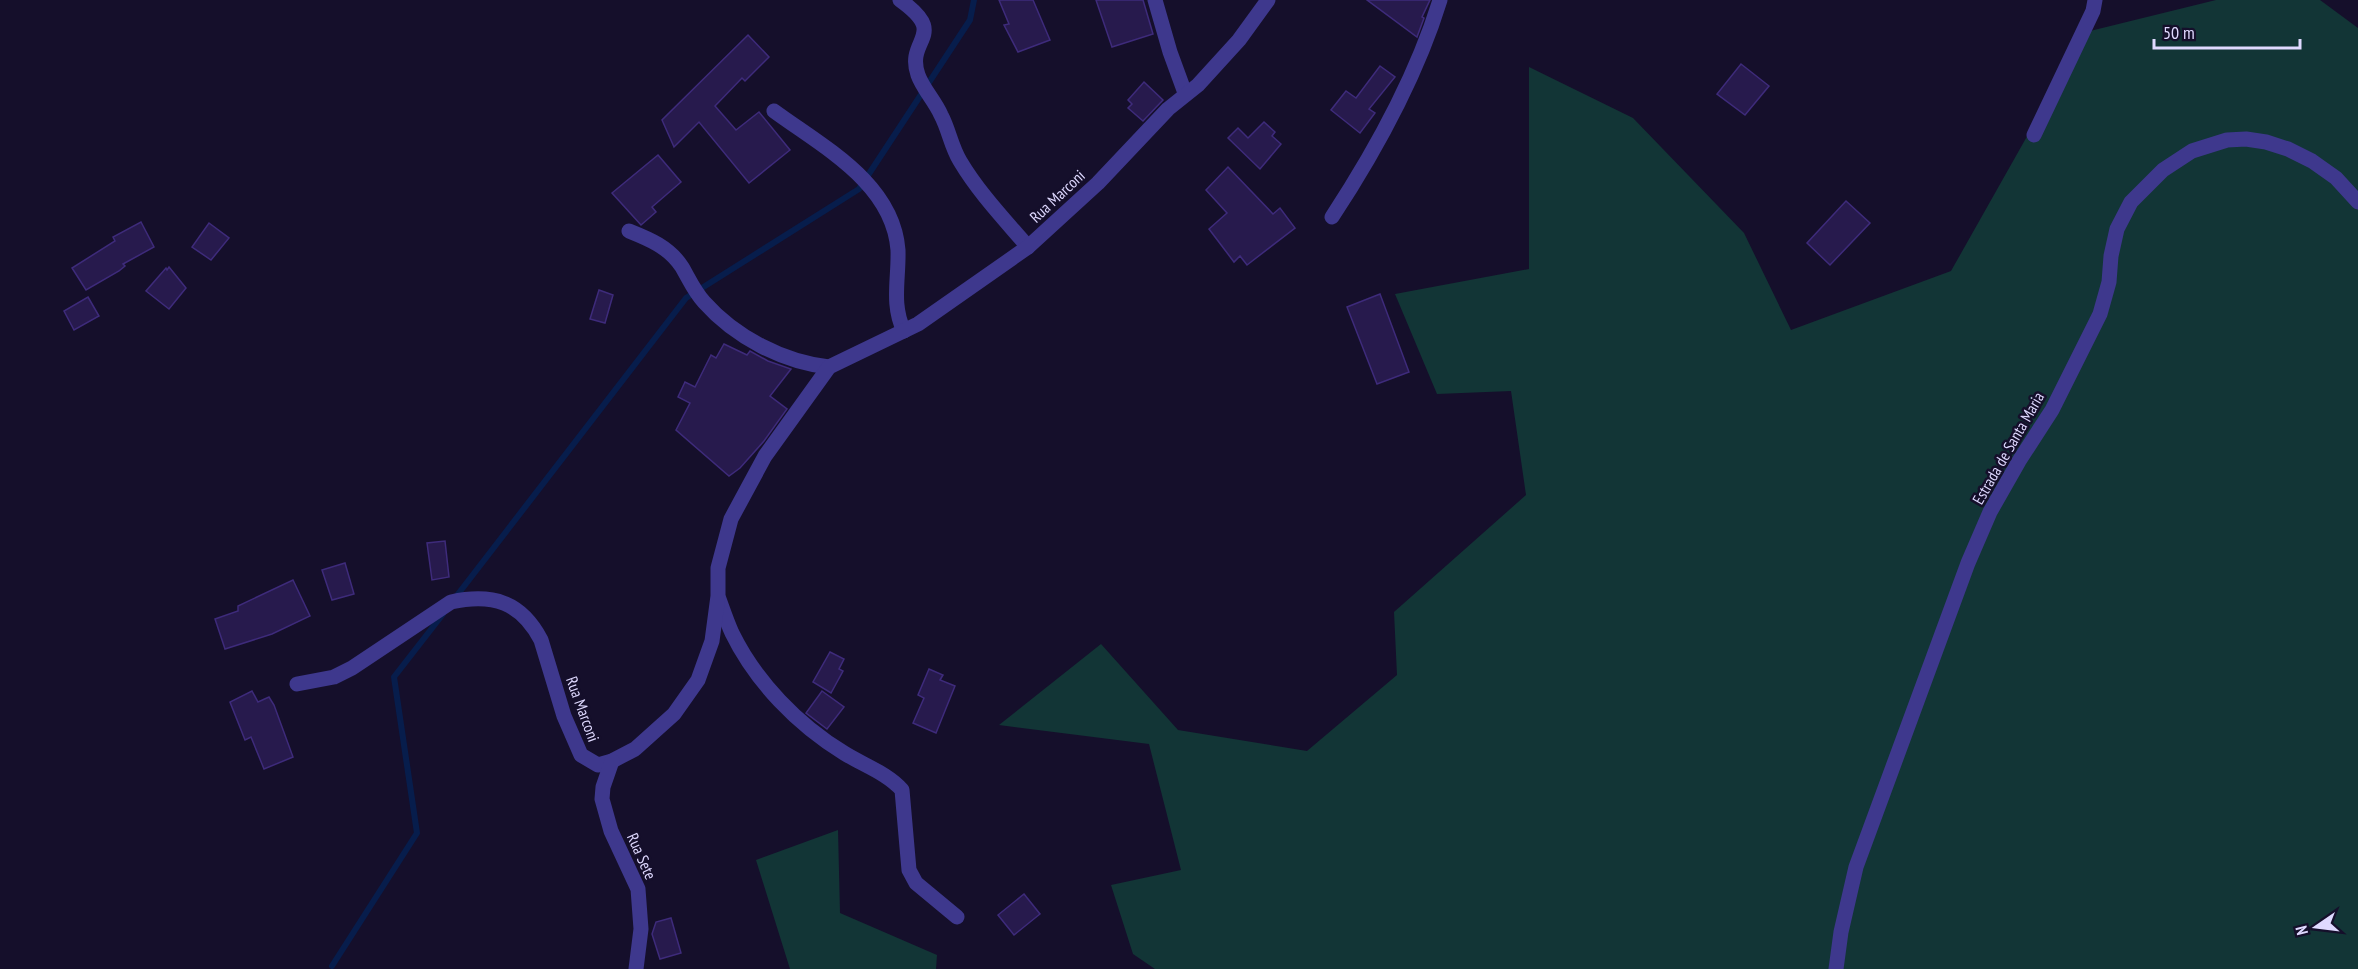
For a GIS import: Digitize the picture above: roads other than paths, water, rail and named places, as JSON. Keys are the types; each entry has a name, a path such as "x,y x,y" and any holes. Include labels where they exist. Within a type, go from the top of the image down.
{"street":[{"path":"900,0 921,17 924,33 916,57 916,67 919,77 941,114 960,161 987,199 1028,247"},
{"path":"1155,0 1185,93"},
{"name":"Rua Marconi","path":"297,684 334,677 352,668 451,602 469,598 502,601 519,611 536,630 564,716 580,755 598,765 612,761 635,749 674,714 698,680 712,641 721,558 731,519 765,456 829,367 904,331 944,308 1028,247 1098,183 1185,93 1198,85 1239,40 1268,0"},
{"path":"1332,218 1362,171 1398,102 1429,37 1440,0"},
{"path":"2034,135 2093,12 2095,0"},
{"path":"774,111 854,169 883,204 890,216 897,244 898,268 895,302 904,331"},
{"name":"Estrada de Santa Maria","path":"1836,969 1841,932 1856,867 1968,563 1990,512 2052,410 2100,314 2109,282 2111,256 2117,229 2131,202 2163,170 2192,151 2209,144 2246,139 2288,149 2312,161 2336,178 2358,202"},
{"path":"629,231 659,244 671,254 702,301 716,315 774,352 794,360 829,367"},
{"path":"718,596 732,633 742,650 784,706 822,738 890,779 902,790 909,870 916,883 957,917"},
{"name":"Rua Sete","path":"612,761 603,787 602,800 611,831 638,889 641,929 636,969"}],"waterway":[{"path":"455,598 686,298 859,189 970,20 974,0"},
{"path":"332,966 417,833 394,677 443,614"}]}
